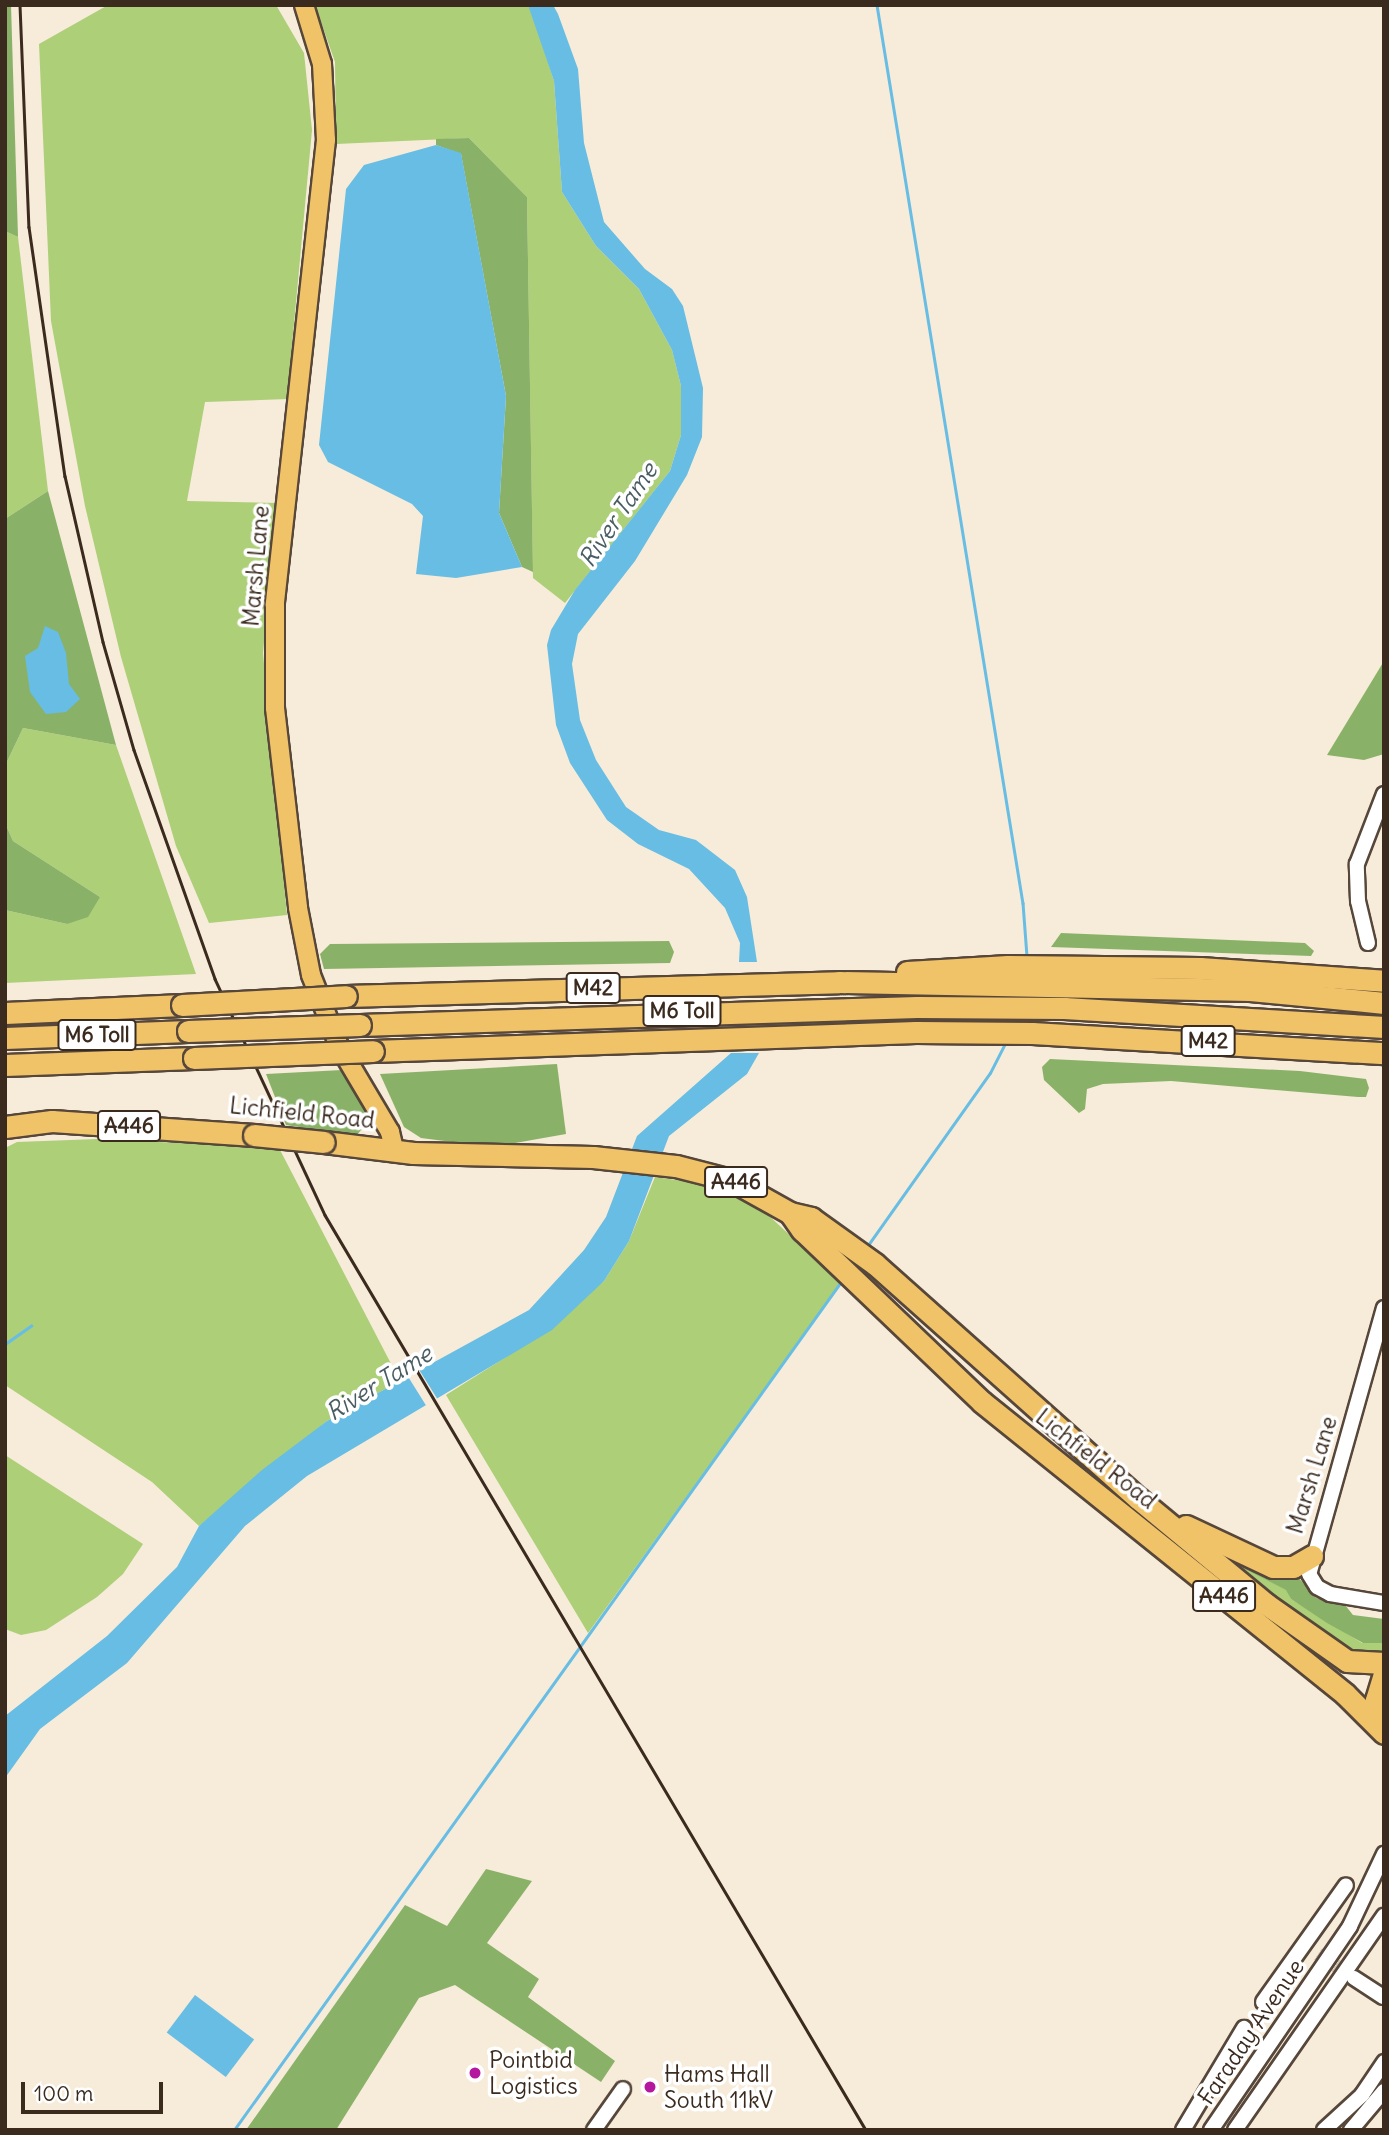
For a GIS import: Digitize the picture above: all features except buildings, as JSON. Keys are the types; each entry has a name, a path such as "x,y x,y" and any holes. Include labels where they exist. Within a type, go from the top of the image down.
{"highway":[{"name":"M42","path":"5,1013 346,996 839,982 949,967 1008,975 1250,990 1384,1003"},
{"path":"1044,976 1199,968 1384,981"},
{"name":"M6 Toll","path":"5,1038 790,1008 1040,1008 1384,1027"},
{"name":"M42","path":"5,1065 774,1034 993,1032 1384,1054"},
{"name":"Lichfield Road","path":"5,1127 51,1121 254,1135 386,1149 593,1157 676,1166 730,1180 790,1213 811,1217 844,1252 858,1280 982,1402 1345,1694 1384,1732"},
{"name":"Lichfield Road","path":"844,1252 872,1261 1139,1499 1326,1648 1356,1664 1384,1663"},
{"path":"1139,1499 1197,1533 1273,1567 1293,1567 1312,1556"},
{"path":"1384,1674 1376,1700 1384,1732"}],"main road":[{"name":"Marsh Lane","path":"304,5 322,64 326,140 275,605 275,708 302,943 339,1046 390,1132 386,1149"}],"street":[{"path":"1368,943 1358,901 1357,864 1384,794"},
{"name":"Marsh Lane","path":"1384,1308 1345,1457 1312,1556 1311,1579 1323,1591 1384,1603"},
{"name":"Faraday Avenue","path":"1211,2130 1323,1956 1365,1898 1384,1854"},
{"path":"1263,2002 1303,1941 1346,1885"},
{"name":"Faraday Avenue","path":"1235,2130 1350,1974 1384,1916"},
{"path":"1303,1941 1323,1956"},
{"name":"Faraday Avenue","path":"1323,1956 1342,1957 1350,1974"},
{"path":"1350,1974 1383,1997"},
{"path":"1183,2130 1244,2028"},
{"path":"1324,2130 1362,2095 1384,2062"},
{"path":"594,2130 623,2089"},
{"path":"1351,2130 1384,2091"}],"green space":[{"path":"5,5 11,5 18,237 5,231"},
{"path":"108,5 276,5 304,53 312,130 287,399 205,402 187,501 277,503 263,653 287,915 209,923 176,846 121,657 85,506 51,321 39,44"},
{"path":"315,5 528,5 531,10 554,81 562,192 596,246 639,289 672,350 681,386 681,435 670,471 565,603 533,578 527,197 469,138 336,144 335,62"},
{"path":"469,138 527,197 533,572 522,567 499,513 506,396 461,154 436,145 436,139"},
{"path":"5,231 18,237 48,491 5,519"},
{"path":"48,491 116,745 23,728 5,766 5,519"},
{"path":"1384,661 1384,754 1364,760 1327,755"},
{"path":"23,728 116,745 196,974 5,983 5,910 67,924 100,897 13,841 5,823 5,766"},
{"path":"5,823 13,841 100,897 88,917 67,924 5,910"},
{"path":"1061,933 1305,943 1314,951 1311,956 1051,947"},
{"path":"669,941 674,952 670,963 324,969 320,954 330,944"},
{"path":"1050,1059 1300,1071 1366,1079 1369,1088 1366,1097 1358,1097 1171,1081 1103,1084 1087,1089 1085,1109 1079,1113 1044,1080 1042,1067"},
{"path":"557,1064 566,1134 492,1147 421,1138 404,1127 380,1074"},
{"path":"342,1070 366,1108 366,1124 356,1136 286,1125 266,1074"},
{"path":"97,1139 279,1148 400,1381 327,1421 199,1526 152,1482 5,1385 5,1148 17,1142"},
{"path":"655,1177 705,1184 752,1200 841,1283 588,1633 446,1395 506,1357 604,1281 629,1241"},
{"path":"5,1455 143,1544 123,1574 97,1597 46,1630 21,1635 5,1629"},
{"path":"1195,1538 1273,1573 1244,1568 1287,1590 1291,1599 1362,1643 1384,1643 1384,1654 1355,1657"},
{"path":"1247,1565 1298,1577 1316,1598 1345,1605 1353,1615 1384,1619 1384,1643 1363,1643 1327,1623 1291,1599 1286,1590 1243,1568"},
{"path":"486,1869 532,1881 487,1943 539,1979 528,1997 615,2061 601,2082 455,1985 419,1998 336,2130 246,2130 405,1905 447,1926"}],"water":[{"path":"528,5 553,5 558,14 578,69 584,143 604,222 645,269 672,289 683,306 703,388 702,437 687,475 635,561 578,634 572,664 580,720 596,760 626,807 659,830 696,840 735,870 747,897 757,962 739,962 740,943 725,908 689,869 638,844 607,820 570,763 556,725 547,645 551,630 575,590 670,471 681,435 681,386 672,350 639,289 596,246 562,192 554,81"},
{"path":"436,145 461,153 506,396 499,513 522,567 456,578 416,574 423,516 412,504 328,462 319,445 346,189 364,165"},
{"path":"45,626 58,632 66,653 69,684 80,699 66,712 46,714 30,692 25,656 38,648"},
{"path":"731,1053 759,1053 747,1074 669,1136 629,1241 604,1281 552,1330 307,1476 245,1526 127,1663 40,1729 5,1778 5,1716 107,1636 177,1567 199,1526 262,1470 327,1421 529,1310 584,1250 606,1217 637,1136"},
{"path":"195,1995 254,2040 226,2077 167,2033"}],"pier":[{"path":"418,1368 440,1403 429,1410 407,1375"}],"waterway":[{"path":"877,5 1023,903 1027,956"},
{"path":"866,1248 990,1073 1005,1043"},
{"path":"234,2130 843,1279"},
{"path":"5,1344 31,1326"}],"tunnel":[{"path":"1318,1954 1353,1977"}],"railway":[{"path":"20,5 29,227 65,476 103,642 134,750 215,979 325,1215 866,2130"}],"place":[{"name":"Pointbid Logistics","path":"475,2073"},
{"name":"Hams Hall South 11kV","path":"650,2087"}],"water label":[{"name":"River Tame","path":"618,515"},
{"name":"River Tame","path":"379,1383"}]}
